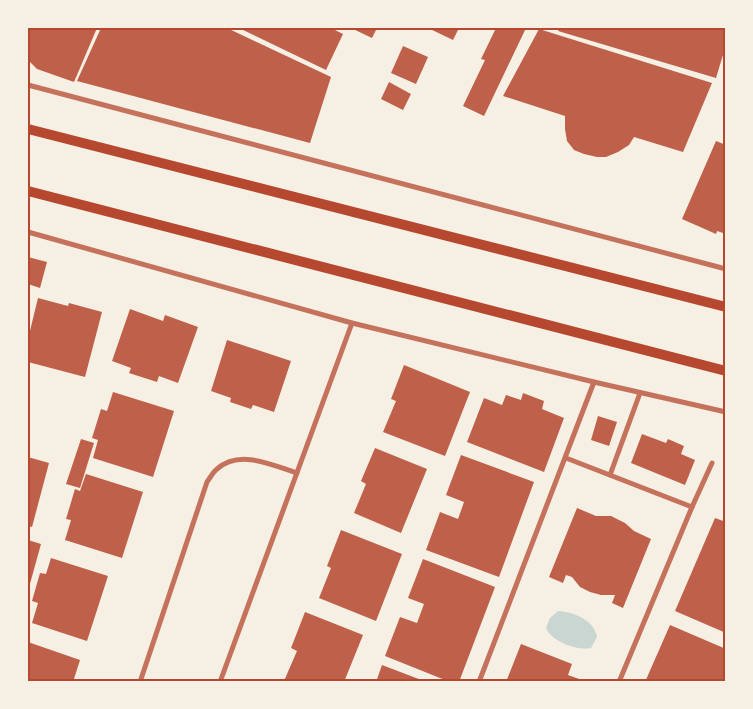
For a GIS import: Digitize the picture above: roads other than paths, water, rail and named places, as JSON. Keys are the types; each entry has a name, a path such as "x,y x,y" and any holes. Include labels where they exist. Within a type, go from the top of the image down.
{"main road":[{"path":"28,129 726,308"},
{"path":"28,191 726,371"}],"street":[{"path":"28,84 726,269"},
{"path":"28,232 352,323 726,412"},
{"path":"220,682 352,323"},
{"path":"479,682 594,382"},
{"path":"610,475 640,393"},
{"path":"566,458 692,507"},
{"path":"140,682 207,482 216,469 230,462 242,459 258,460 297,473"},
{"path":"619,682 712,463"}]}
